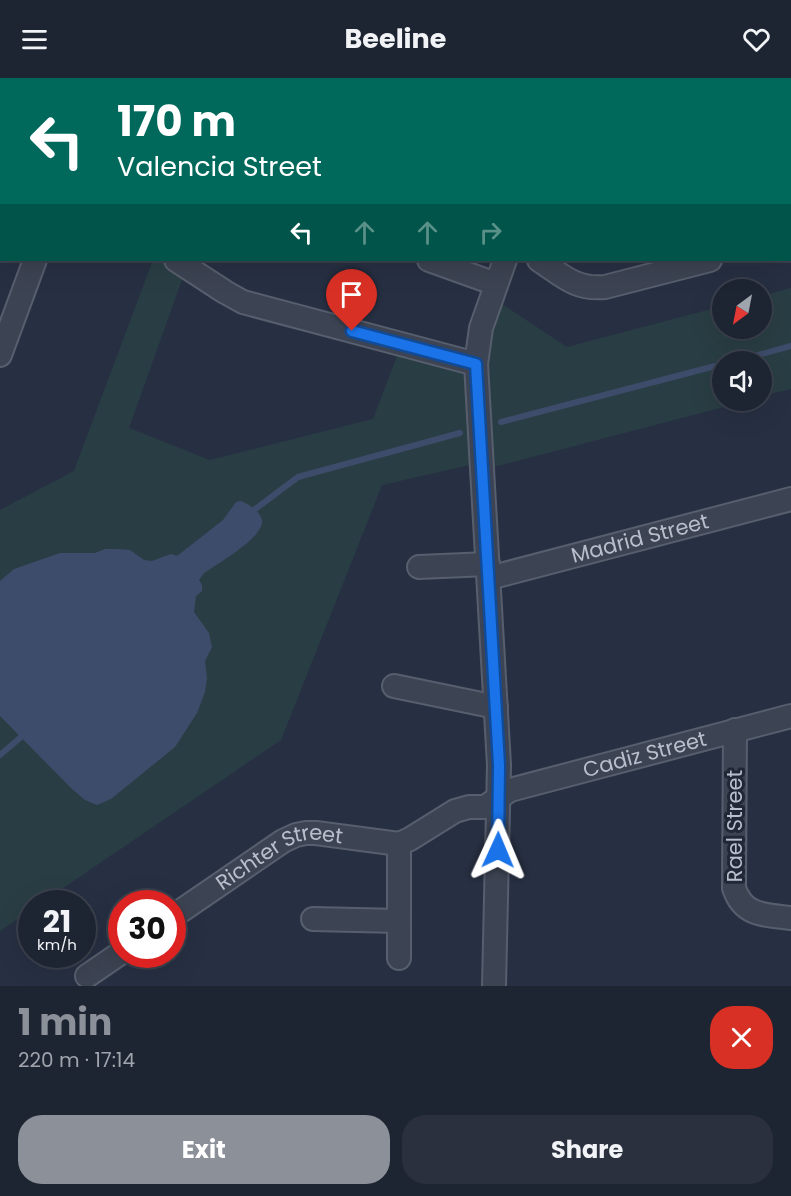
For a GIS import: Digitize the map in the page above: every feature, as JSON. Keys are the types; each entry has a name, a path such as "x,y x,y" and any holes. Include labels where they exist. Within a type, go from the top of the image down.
{"street":[{"path":"0,355 35,261"},
{"path":"178,261 243,302 476,364"},
{"path":"432,261 496,284"},
{"path":"494,986 499,765 476,364 481,328 505,261"},
{"path":"540,261 568,280 591,288 605,287 706,261"},
{"name":"Madrid Street","path":"418,567 488,571 791,499"},
{"path":"393,686 496,707"},
{"name":"Cadiz Street","path":"498,797 510,790 791,716"},
{"name":"Rael Street","path":"735,730 734,888 740,902 753,912 791,918"},
{"path":"399,958 399,844 455,811 469,807 484,807 498,797"},
{"name":"Richter Street","path":"186,907 270,849 306,832 399,844"},
{"path":"313,919 399,921"},
{"path":"87,976 108,962"}],"green space":[{"path":"153,261 164,261 184,274 129,428 210,460 373,419 399,351 458,369 468,381 474,464 382,485 281,740 60,890 18,890 18,919 0,931 0,510 74,471"},
{"path":"791,288 791,389 772,394 772,351 712,351 712,410 490,468 484,364 499,302 567,347 712,309 712,339 772,339 772,293"}],"water":[{"path":"241,501 259,514 262,520 261,527 248,542 204,573 199,580 202,591 196,596 194,612 209,633 212,647 205,661 207,678 205,692 197,713 175,747 111,799 97,805 85,800 0,716 0,581 14,569 60,553 95,553 105,549 130,550 144,560 152,561 171,554 177,556 223,520 236,502"}],"waterway":[{"path":"772,351 791,346"},
{"path":"501,422 712,367"},
{"path":"254,510 298,477 460,433"},
{"path":"0,755 21,737"}],"route":[{"path":"352,331 476,364 499,765 498,850"}]}
